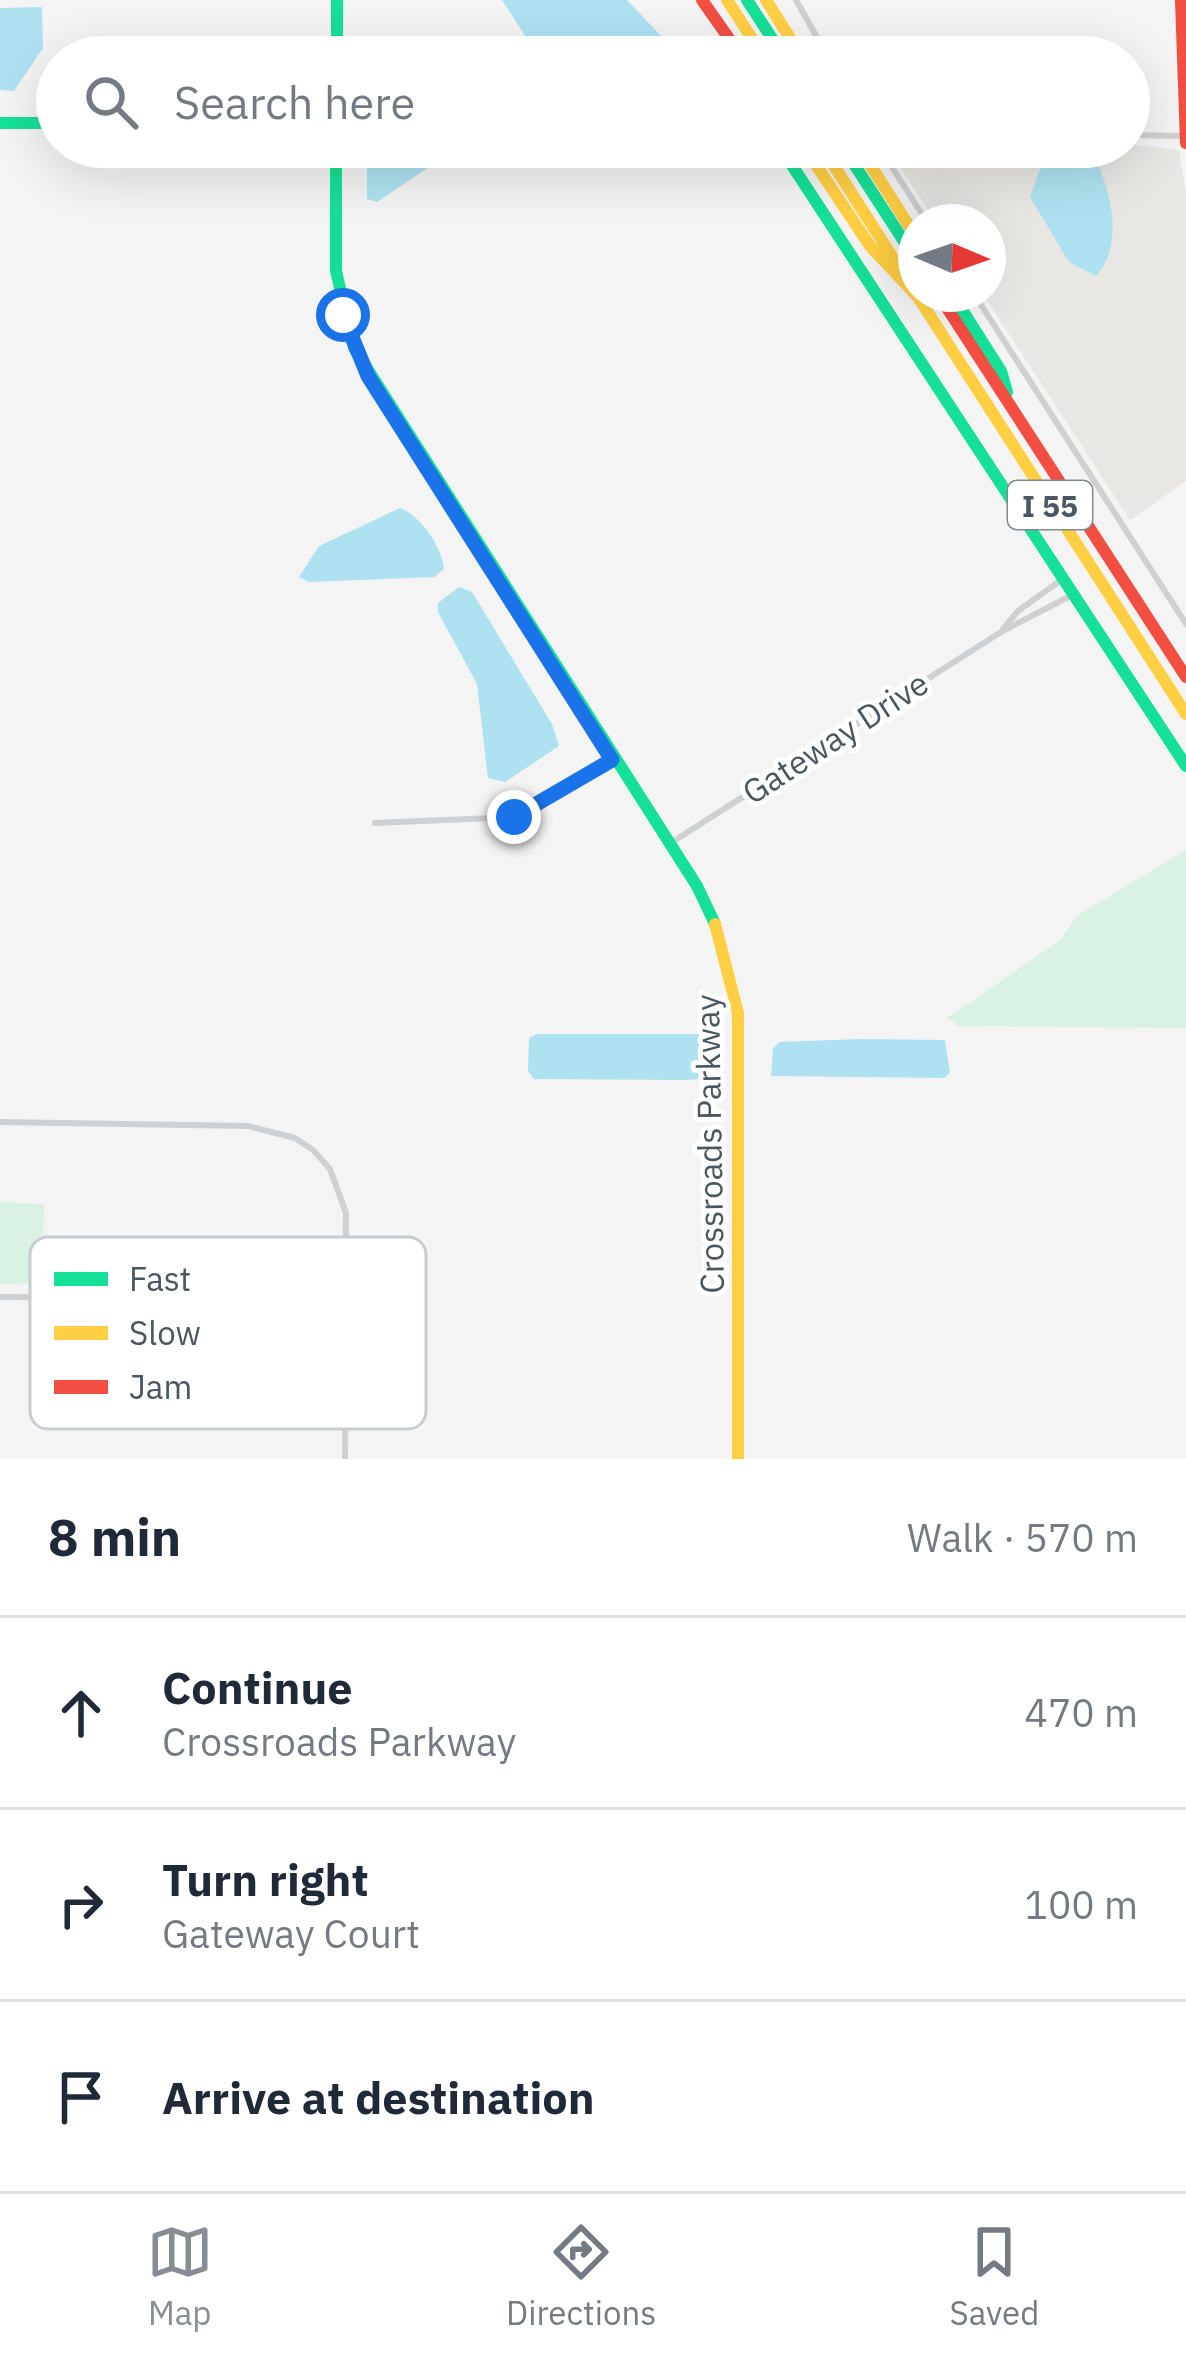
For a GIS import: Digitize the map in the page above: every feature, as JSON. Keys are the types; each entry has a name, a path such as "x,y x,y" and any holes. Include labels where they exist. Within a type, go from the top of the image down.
{"main road":[{"path":"337,36 338,0"},
{"path":"702,0 727,36"},
{"path":"727,0 750,36"},
{"path":"748,0 771,36"},
{"path":"766,0 789,36"},
{"path":"1181,0 1186,138"},
{"path":"0,123 36,123"},
{"name":"Crossroads Parkway","path":"336,168 336,272 354,348 713,916 737,997 738,1459"},
{"path":"794,168 1186,766"},
{"path":"818,168 870,246 898,276"},
{"name":"I 55","path":"835,168 898,267"},
{"path":"857,168 898,232"},
{"path":"872,168 898,209"},
{"name":"I 55","path":"927,312 1186,714"},
{"name":"I 55","path":"950,312 1186,677"},
{"path":"963,312 1000,371 1013,410"}],"street":[{"path":"796,0 816,36"},
{"path":"1150,136 1186,138"},
{"path":"892,168 915,204"},
{"path":"986,312 1186,625"},
{"name":"Gateway Drive","path":"1000,632 1018,610 1064,578"},
{"name":"Gateway Drive","path":"669,844 1000,632 1074,594"},
{"path":"375,824 514,817 612,760"},
{"path":"0,1122 266,1129 298,1141 330,1169 346,1213 346,1237"},
{"path":"0,1297 30,1297"},
{"path":"345,1429 345,1459"}],"shaded area":[{"path":"1150,147 1179,150 1186,194 1186,481 1130,520 995,312 1006,312 1006,204 924,204 901,168 1150,168"}],"green space":[{"path":"1186,850 1186,1028 959,1026 947,1018 1059,941 1078,915"},
{"path":"0,1202 44,1204 43,1237 30,1237 30,1283 0,1284"}],"water":[{"path":"502,0 627,0 661,36 525,36"},
{"path":"42,7 43,36 36,36 36,58 14,91 0,90 0,8"},
{"path":"367,168 428,168 377,202 367,199"},
{"path":"1040,168 1099,168 1106,186 1112,234 1105,264 1096,276 1069,262 1030,197"},
{"path":"400,508 422,525 439,551 444,569 434,577 309,582 299,577 319,546"},
{"path":"459,587 472,592 552,724 559,746 505,782 488,778 477,684 438,612 438,603"},
{"path":"537,1034 701,1034 711,1041 710,1070 702,1079 683,1080 534,1079 528,1071 529,1038"},
{"path":"945,1040 950,1073 944,1078 771,1076 773,1049 779,1042"}],"traffic: fast":[{"path":"337,0 337,36"},
{"path":"747,0 770,36"},
{"path":"0,123 36,123"},
{"path":"336,168 336,271 354,348 697,886 715,924"},
{"path":"794,168 1186,766"},
{"path":"857,168 898,232"},
{"path":"963,312 1001,371 1007,392"}],"traffic: slow":[{"path":"727,0 750,36"},
{"path":"766,0 789,36"},
{"path":"818,168 870,246 898,276"},
{"path":"835,168 898,266"},
{"path":"872,168 898,209"},
{"path":"928,312 1186,714"},
{"path":"715,924 738,1013 738,1459"}],"traffic: jam":[{"path":"702,0 727,36"},
{"path":"1181,0 1186,143"},
{"path":"950,312 1186,677"}],"route":[{"path":"343,315 368,376 612,760 539,807 514,817"}]}
